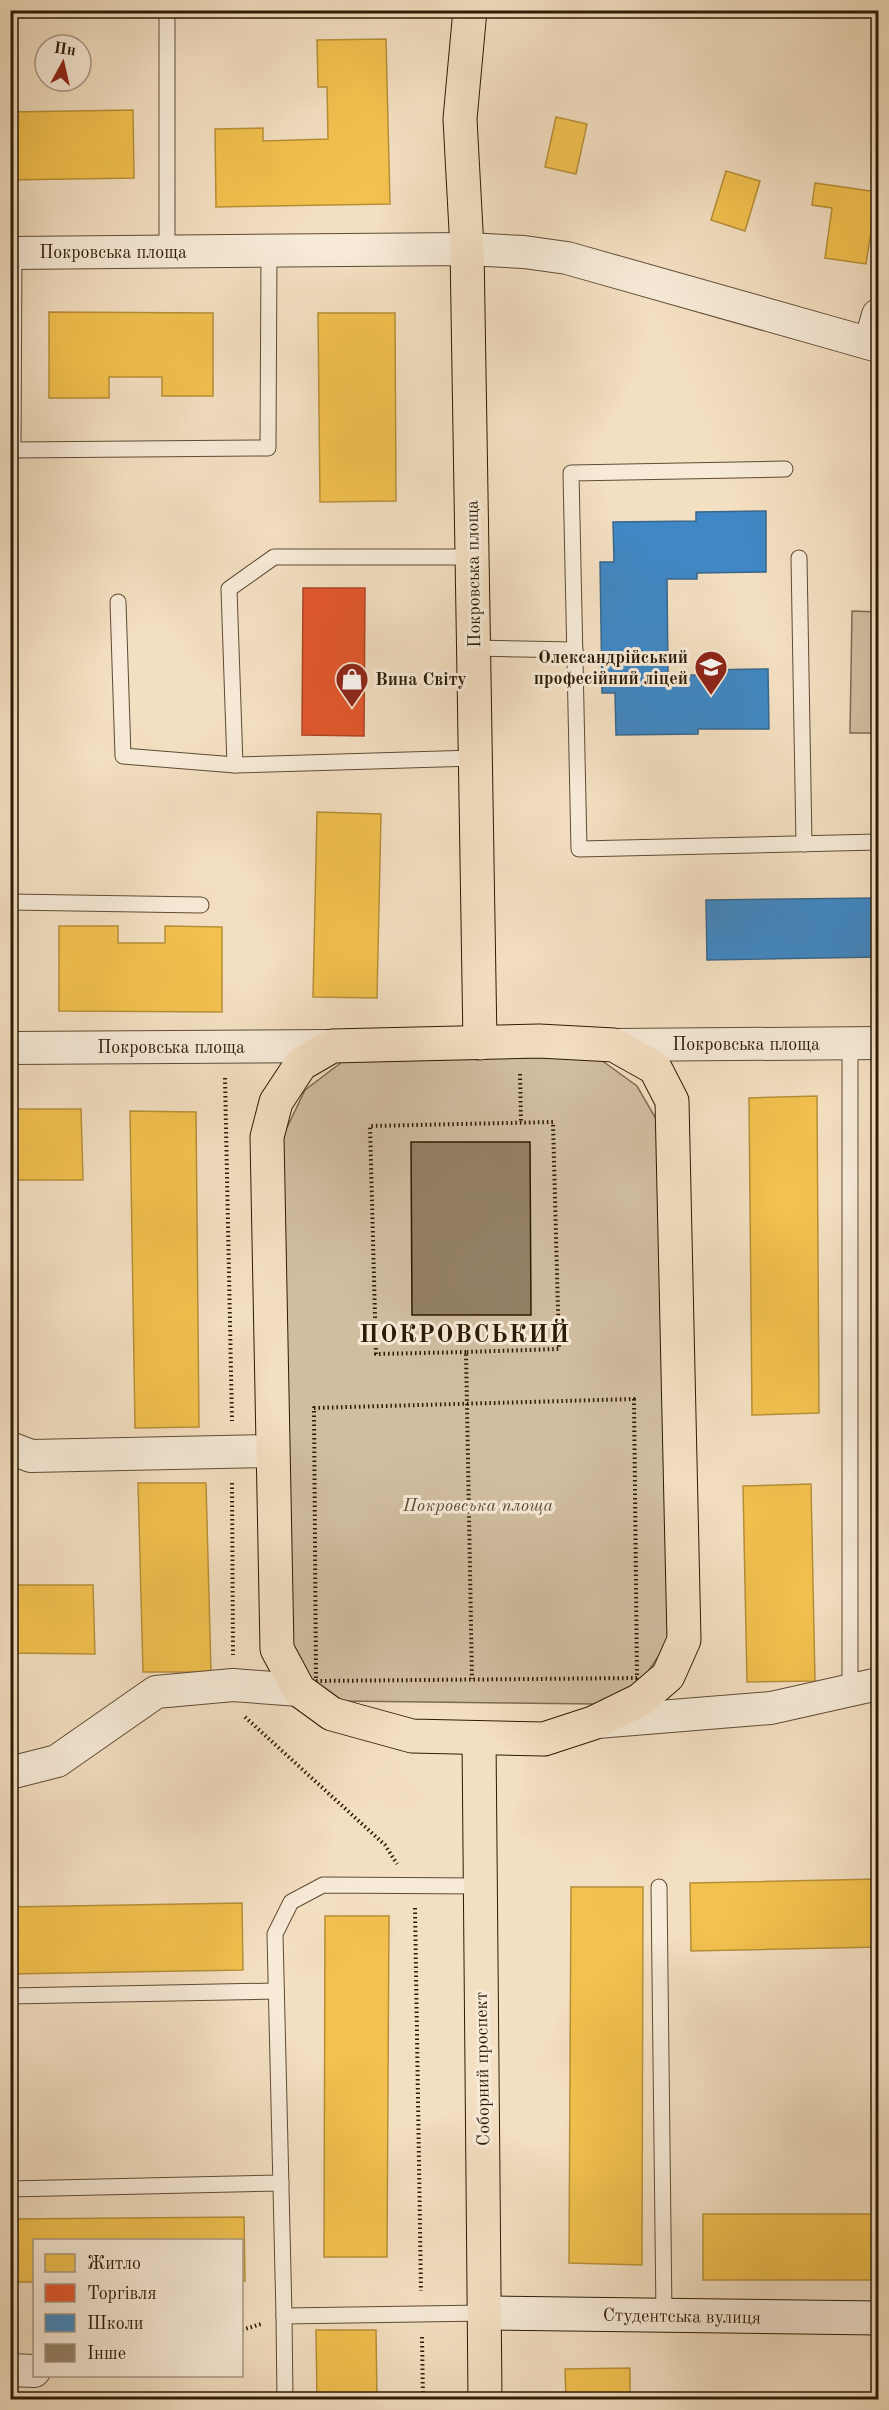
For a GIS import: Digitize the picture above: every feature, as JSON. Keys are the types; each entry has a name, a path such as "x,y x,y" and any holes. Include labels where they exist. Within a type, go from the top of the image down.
{"highway":[{"name":"Покровська площа","path":"470,10 460,119 467,249 480,1043"},
{"name":"Покровська площа","path":"539,1041 614,1045 655,1068 672,1101 684,1640 668,1676 640,1700 593,1723 544,1739 412,1736 332,1714 299,1690 277,1649 267,1137 276,1102 301,1064 332,1046 539,1041"},
{"name":"Соборний проспект","path":"479,1737 486,2400"}],"street":[{"name":"Покровська площа","path":"12,253 467,249 524,252 567,258 876,335"},
{"name":"Покровська площа","path":"614,1045 864,1043"},
{"name":"Покровська площа","path":"10,1048 332,1046"},
{"path":"10,1448 31,1456 273,1451"},
{"path":"10,1773 57,1761 156,1692 233,1685 299,1690"},
{"name":"Покровська площа","path":"593,1723 771,1708 864,1688"},
{"name":"Студентська вулиця","path":"485,2313 879,2318"},
{"path":"10,2370 33,2371"}],"lane":[{"path":"166,10 167,251"},
{"path":"12,253 12,451 268,448 269,251"},
{"path":"785,469 571,473 579,849 879,842"},
{"path":"235,765 229,589 273,557 472,557"},
{"path":"799,558 804,844"},
{"path":"118,603 123,756 235,765 476,758"},
{"path":"474,648 575,650"},
{"path":"10,902 201,905"},
{"path":"864,1043 864,1688"},
{"path":"285,2400 275,1934 291,1902 323,1885 480,1886"},
{"path":"659,1887 664,2316"},
{"path":"10,1996 276,1991"},
{"path":"10,2189 281,2183"},
{"path":"284,2316 485,2313"}],"path":[{"path":"519,1066 521,1122"},
{"path":"553,1122 559,1349 466,1352 376,1354 370,1126 553,1122"},
{"path":"466,1352 472,1679"},
{"path":"634,1399 637,1678 472,1679 316,1681 314,1408 634,1399"}],"green space":[{"path":"852,611 878,612 878,733 850,733"},
{"name":"Покровська площа","path":"597,1057 637,1086 659,1124 673,1634 640,1684 597,1704 340,1701 306,1680 288,1635 282,1138 305,1090 346,1059"}],"building: Житло":[{"path":"386,39 390,204 216,207 215,129 263,128 263,141 328,139 327,87 318,87 317,40"},
{"path":"133,110 134,178 10,180 10,112"},
{"path":"556,117 587,124 576,174 545,167"},
{"path":"726,171 760,181 745,231 711,220"},
{"path":"815,183 877,192 866,264 825,258 832,208 812,205"},
{"path":"49,312 213,313 213,396 162,396 162,377 109,377 109,398 49,398"},
{"path":"318,313 395,313 396,501 320,502"},
{"path":"317,812 381,814 377,998 313,997"},
{"path":"59,926 118,926 118,943 165,943 165,926 222,927 222,1012 59,1011"},
{"path":"817,1096 819,1413 752,1415 749,1098"},
{"path":"10,1109 81,1109 83,1180 10,1180"},
{"path":"130,1111 196,1112 199,1427 135,1428"},
{"path":"138,1483 206,1483 211,1672 143,1672"},
{"path":"811,1484 815,1681 747,1682 743,1486"},
{"path":"10,1585 93,1585 95,1654 10,1653"},
{"path":"878,1879 878,1947 691,1951 690,1883"},
{"path":"571,1887 643,1887 642,2265 569,2263"},
{"path":"242,1903 243,1970 10,1974 10,1907"},
{"path":"325,1916 389,1916 387,2257 324,2257"},
{"path":"703,2214 878,2214 878,2280 703,2280"},
{"path":"244,2217 245,2281 243,2281 243,2239 33,2239 33,2282 10,2282 10,2219"},
{"path":"316,2330 376,2330 377,2400 317,2400"},
{"path":"630,2368 630,2400 566,2400 565,2369"},
{"path":"118,2394 118,2400 76,2400 75,2397"}],"building: Торгівля":[{"path":"303,588 365,588 364,736 302,735"}],"building: Школи":[{"path":"766,511 766,572 697,573 697,579 667,579 668,675 697,675 697,670 768,669 769,729 698,729 698,734 616,735 615,693 602,693 600,562 614,562 613,522 696,521 696,512"},
{"path":"878,898 878,957 707,960 706,900"}],"building: Інше":[{"path":"411,1142 530,1142 531,1315 412,1315"}],"place":[{"name":"Олександрійський професійний ліцей","path":"711,696"},
{"name":"Вина Світу","path":"352,708"}],"district":[{"name":"ПОКРОВСЬКИЙ","path":"465,1334"}]}
